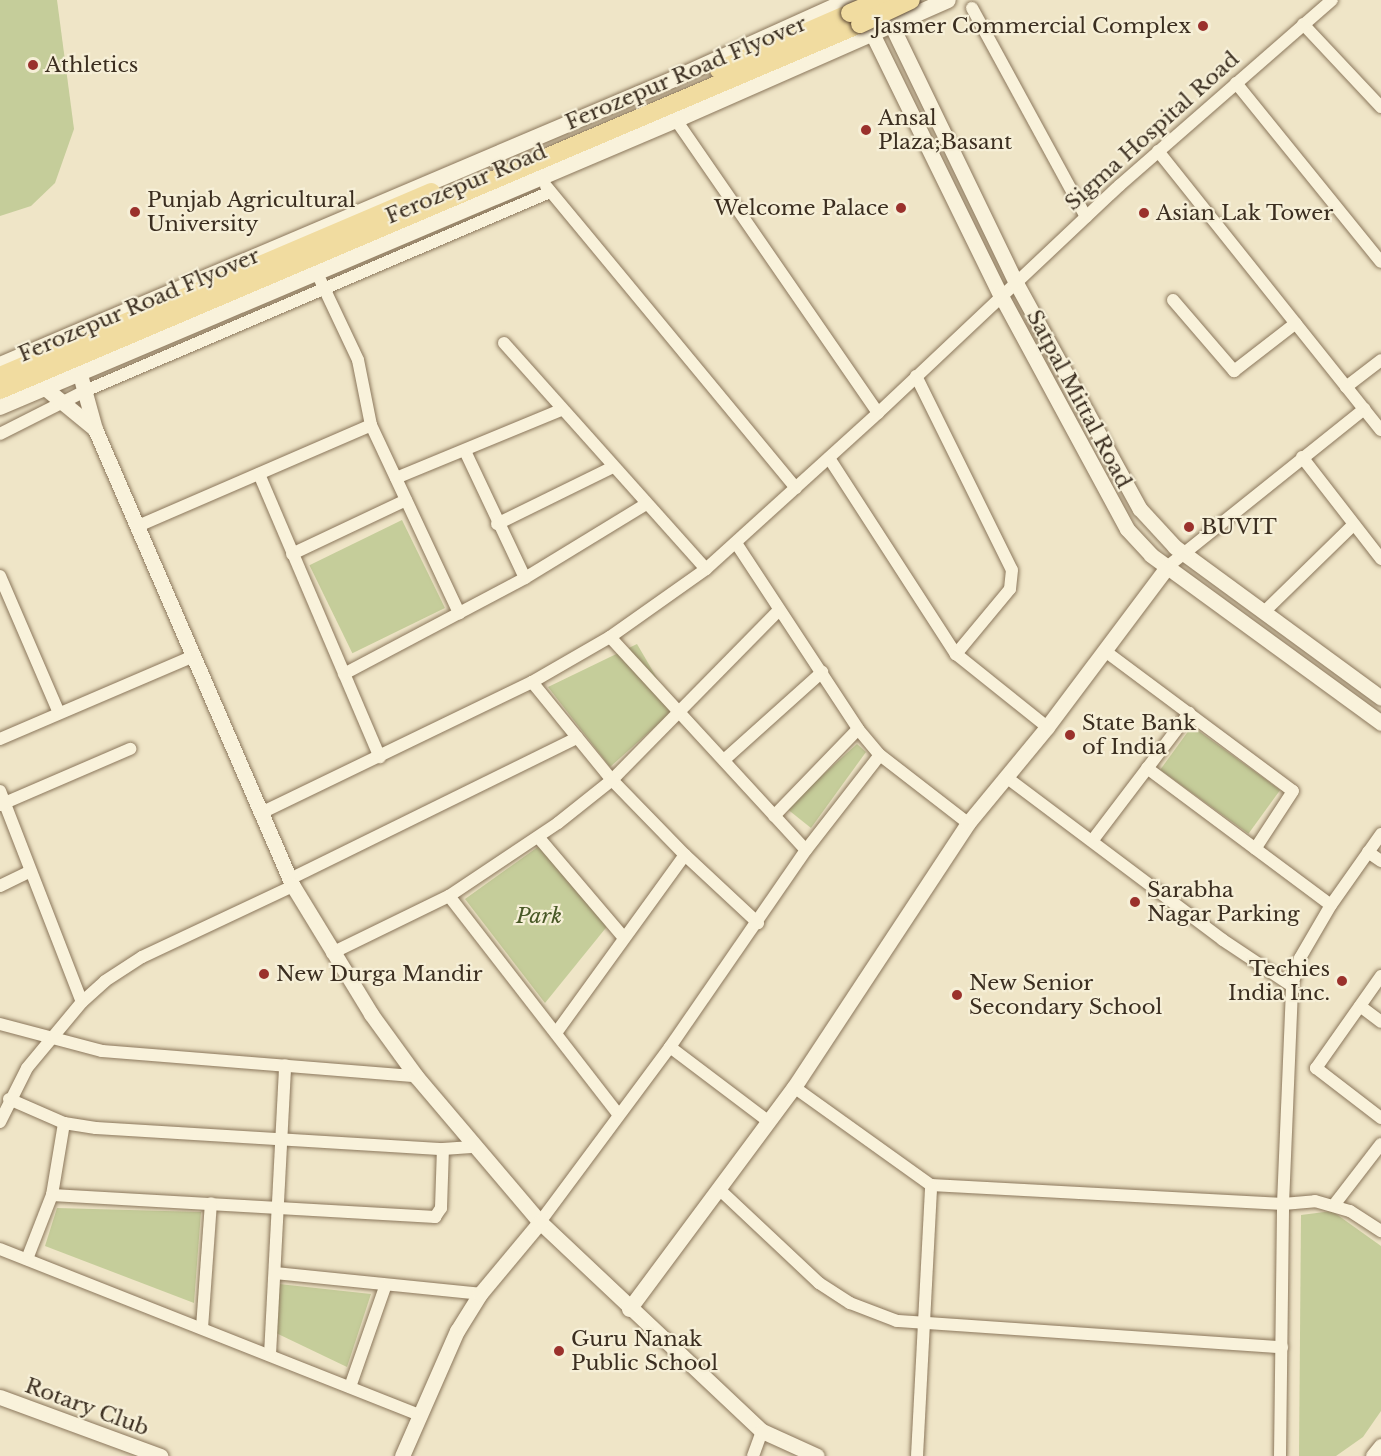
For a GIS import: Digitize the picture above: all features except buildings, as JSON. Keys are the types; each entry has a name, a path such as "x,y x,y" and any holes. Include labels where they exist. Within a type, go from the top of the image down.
{"main road":[{"name":"Ferozepur Road","path":"0,407 79,371 676,120 880,0"},
{"name":"Ferozepur Road","path":"0,365 514,145 857,14 911,0"},
{"name":"Ferozepur Road","path":"857,14 891,25 948,0"},
{"name":"Ferozepur Road Flyover","path":"0,376 857,14"},
{"name":"Ferozepur Road Flyover","path":"0,390 857,14"}],"street":[{"name":"Satpal Mittal Road","path":"880,0 1015,281 1129,492 1154,526 1183,553 1381,698"},
{"name":"Sigma Hospital Road","path":"261,813 532,682 610,637 706,569 878,413 1000,294 1158,151 1332,0"},
{"path":"972,8 1086,217"},
{"name":"Satpal Mittal Road","path":"857,14 1000,294 1109,501 1127,529 1167,567 1381,723"},
{"path":"1303,24 1381,107"},
{"path":"1236,83 1381,262"},
{"path":"676,120 878,413"},
{"path":"1158,151 1381,430"},
{"path":"539,178 796,488"},
{"path":"0,434 85,391 550,192"},
{"path":"316,272 358,360 371,425 459,613"},
{"path":"1173,300 1234,371 1296,322"},
{"path":"504,343 561,410 706,569"},
{"path":"1346,387 1381,360"},
{"path":"79,371 95,429 261,813 292,882 332,953 417,1076 540,1222 629,1309 762,1431 817,1456"},
{"path":"916,376 1012,570 1010,589 956,654"},
{"path":"45,388 95,429"},
{"path":"629,1309 720,1190 794,1087 968,823 1047,727 1167,567 1364,409"},
{"path":"396,478 561,410"},
{"path":"138,526 371,425"},
{"path":"465,451 497,524 525,578"},
{"path":"1302,457 1381,559"},
{"path":"829,458 956,654 1047,727"},
{"path":"497,524 613,467"},
{"path":"259,474 380,757"},
{"path":"292,554 406,500"},
{"path":"344,674 525,578 646,504"},
{"path":"1264,612 1353,525"},
{"path":"735,543 858,729 880,755 968,823"},
{"path":"0,576 5,600 59,713"},
{"path":"332,953 449,896 539,838 612,780 779,610"},
{"path":"610,637 806,850"},
{"path":"1105,651 1293,791 1255,849"},
{"path":"0,739 194,656"},
{"path":"724,760 822,672"},
{"path":"532,682 612,780 685,855 758,923"},
{"path":"1092,841 1188,713"},
{"path":"774,816 858,729"},
{"path":"0,1122 9,1099 50,1039 82,1002 142,957 578,738"},
{"path":"82,1002 2,800 130,749"},
{"path":"402,1456 439,1365 480,1294 540,1222 670,1047 758,923 806,850 880,755"},
{"path":"1147,768 1331,905"},
{"path":"1006,777 1223,940 1292,986"},
{"path":"1280,1456 1283,1204 1292,986 1300,958 1331,905 1381,834"},
{"path":"539,838 624,938"},
{"path":"1368,852 1381,861"},
{"path":"556,1033 685,855"},
{"path":"0,886 31,871"},
{"path":"449,896 618,1114"},
{"path":"1381,976 1316,1068 1381,1118"},
{"path":"1360,1006 1381,1022"},
{"path":"0,1024 102,1051 417,1076"},
{"path":"670,1047 769,1122"},
{"path":"270,1355 285,1065"},
{"path":"794,1087 931,1185 1283,1204 1315,1201 1334,1205 1381,1231"},
{"path":"9,1099 64,1123 443,1149 475,1147"},
{"path":"27,1259 52,1195 64,1123"},
{"path":"1334,1205 1381,1144"},
{"path":"52,1195 435,1217 441,1208 443,1149"},
{"path":"917,1456 931,1185"},
{"path":"720,1190 819,1283 868,1311 924,1326 1282,1347"},
{"path":"202,1328 211,1203"},
{"path":"0,1249 419,1415"},
{"path":"275,1273 385,1287 480,1294"},
{"path":"350,1387 385,1287"},
{"name":"Rotary Club","path":"0,1397 160,1456"},
{"path":"753,1456 762,1431"},
{"path":"1373,1456 1381,1446"}],"green space":[{"name":"Athletics","path":"0,0 57,0 74,129 55,183 31,206 0,216"},
{"path":"402,520 445,608 352,653 309,565"},
{"path":"637,644 675,709 610,767 548,687"},
{"path":"1192,726 1280,790 1248,834 1160,770"},
{"path":"857,744 866,752 811,828 786,808"},
{"name":"Park","path":"542,844 609,924 545,1003 465,899"},
{"path":"57,1208 201,1212 194,1303 45,1246"},
{"path":"1332,1211 1381,1246 1381,1411 1363,1437 1336,1456 1299,1456 1301,1215"},
{"path":"279,1284 371,1294 347,1367 276,1333"}],"place":[{"name":"Jasmer Commercial Complex","path":"1203,26"},
{"name":"Athletics","path":"33,65"},
{"name":"Ansal Plaza;Basant","path":"866,130"},
{"name":"Welcome Palace","path":"901,208"},
{"name":"Punjab Agricultural University","path":"135,212"},
{"name":"Asian Lak Tower","path":"1144,213"},
{"name":"BUVIT","path":"1189,527"},
{"name":"State Bank of India","path":"1070,735"},
{"name":"Sarabha Nagar Parking","path":"1135,902"},
{"name":"New Durga Mandir","path":"264,974"},
{"name":"Techies India Inc.","path":"1342,981"},
{"name":"New Senior Secondary School","path":"957,995"},
{"name":"Guru Nanak Public School","path":"559,1351"}]}
